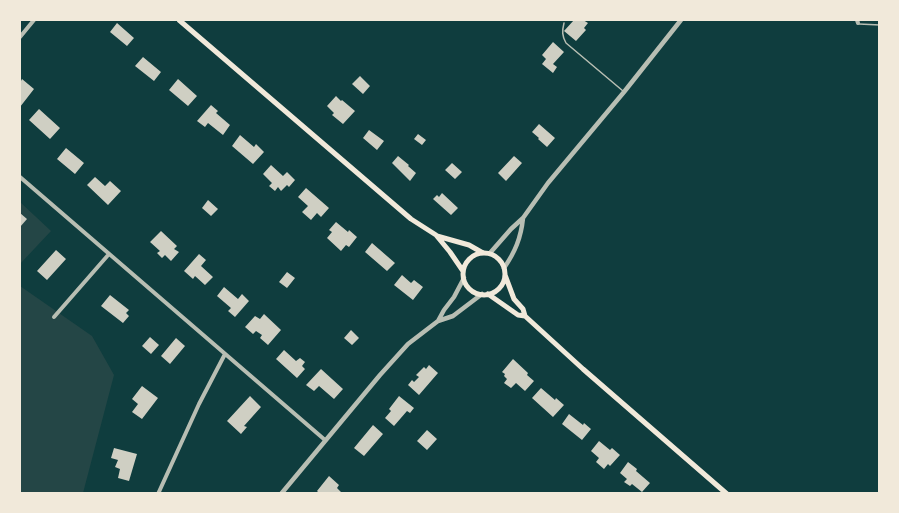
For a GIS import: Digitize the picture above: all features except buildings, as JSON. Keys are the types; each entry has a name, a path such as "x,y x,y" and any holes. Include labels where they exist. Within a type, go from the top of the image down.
{"main road":[{"path":"179,20 411,219 436,236 450,252 470,289 485,294 518,315 525,316"},
{"path":"436,236 469,245 483,253"},
{"path":"463,275 465,264 470,258 483,253 496,256 504,268 514,299 523,309 525,316 727,494"},
{"path":"485,294 500,288 505,275"}],"street":[{"path":"20,37 34,20"},
{"path":"490,253 511,228 523,218 548,183 681,20"},
{"path":"20,177 325,440"},
{"path":"504,268 512,257 522,233 523,218"},
{"path":"54,317 109,254"},
{"path":"438,321 454,297 463,275"},
{"path":"281,494 408,344 438,321 453,316 485,294"},
{"path":"158,494 199,404 225,354"}],"lane":[{"path":"564,22 562,32 566,43 624,92"},
{"path":"858,22 879,25"}],"shaded area":[{"path":"20,202 51,231 20,264"},
{"path":"20,286 92,336 114,375 83,493 20,493"}]}
